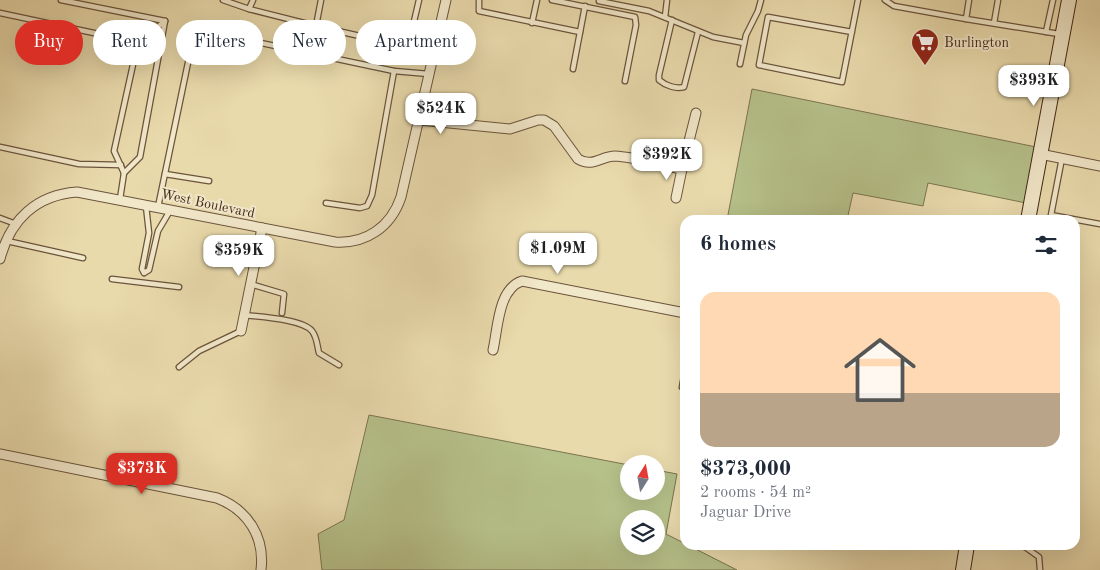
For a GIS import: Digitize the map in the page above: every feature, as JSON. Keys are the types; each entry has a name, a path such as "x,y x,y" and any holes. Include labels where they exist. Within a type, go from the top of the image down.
{"street":[{"name":"West Boulevard","path":"442,20 446,0"},
{"path":"1029,215 1070,0"},
{"name":"West Boulevard","path":"0,259 6,241 16,224 34,205 65,193 90,193 343,243 358,240 377,231 388,221 399,204 431,65"},
{"path":"422,106 457,115 463,123"},
{"path":"676,198 696,112"},
{"path":"419,120 454,125 463,123 510,129 538,120 544,120 554,126 578,159 584,162 593,163 614,156 682,170"},
{"path":"1040,154 1100,166"},
{"path":"241,331 262,228"},
{"path":"493,350 504,298 511,286 522,281 680,312"},
{"path":"0,454 217,498 228,502 244,515 256,533 262,556 261,570"},
{"path":"962,570 966,550"}],"lane":[{"path":"61,0 161,20"},
{"path":"223,0 292,20"},
{"path":"249,9 254,0"},
{"path":"317,20 321,0"},
{"path":"414,20 419,0"},
{"path":"478,0 479,11 580,32"},
{"path":"532,22 537,0"},
{"path":"552,0 635,17 636,25 625,81"},
{"path":"597,0 649,11 698,32 744,43"},
{"path":"665,17 667,0"},
{"path":"740,64 744,43 749,28 758,12 760,0"},
{"path":"852,32 768,17 759,65 842,82 852,32 858,0"},
{"path":"885,0 894,6 1063,35"},
{"path":"966,19 969,0"},
{"path":"994,23 998,0"},
{"path":"1046,32 1053,0"},
{"path":"573,69 586,6"},
{"path":"0,13 93,33"},
{"path":"672,20 658,75 659,80 663,84 679,88 684,87 698,32"},
{"path":"158,207 195,30 394,71 429,74"},
{"path":"120,199 124,173 114,152 133,65"},
{"path":"124,173 140,157 158,65"},
{"path":"326,202 360,208 367,206 372,195 394,71"},
{"path":"0,148 79,164 121,165"},
{"path":"1051,215 1062,158"},
{"path":"165,174 208,181"},
{"path":"142,282 144,272 142,269 149,233 146,204"},
{"path":"144,272 149,270 159,227 171,209"},
{"path":"0,218 16,224"},
{"path":"1080,220 1100,224"},
{"path":"6,241 83,258"},
{"path":"112,279 180,287"},
{"path":"250,284 284,294 282,313"},
{"path":"244,315 292,322 308,328 316,338 319,353 339,365"},
{"path":"179,367 199,351 241,331"},
{"path":"1030,550 1039,556 1040,570"}],"green space":[{"path":"752,89 1041,148 1031,204 928,183 923,206 853,193 848,215 728,215"},
{"path":"369,415 620,463 620,500 665,500 665,472 677,474 666,534 680,541 680,550 698,550 737,570 322,570 318,534 344,520"}],"place":[{"name":"Burlington","path":"925,66"}]}
